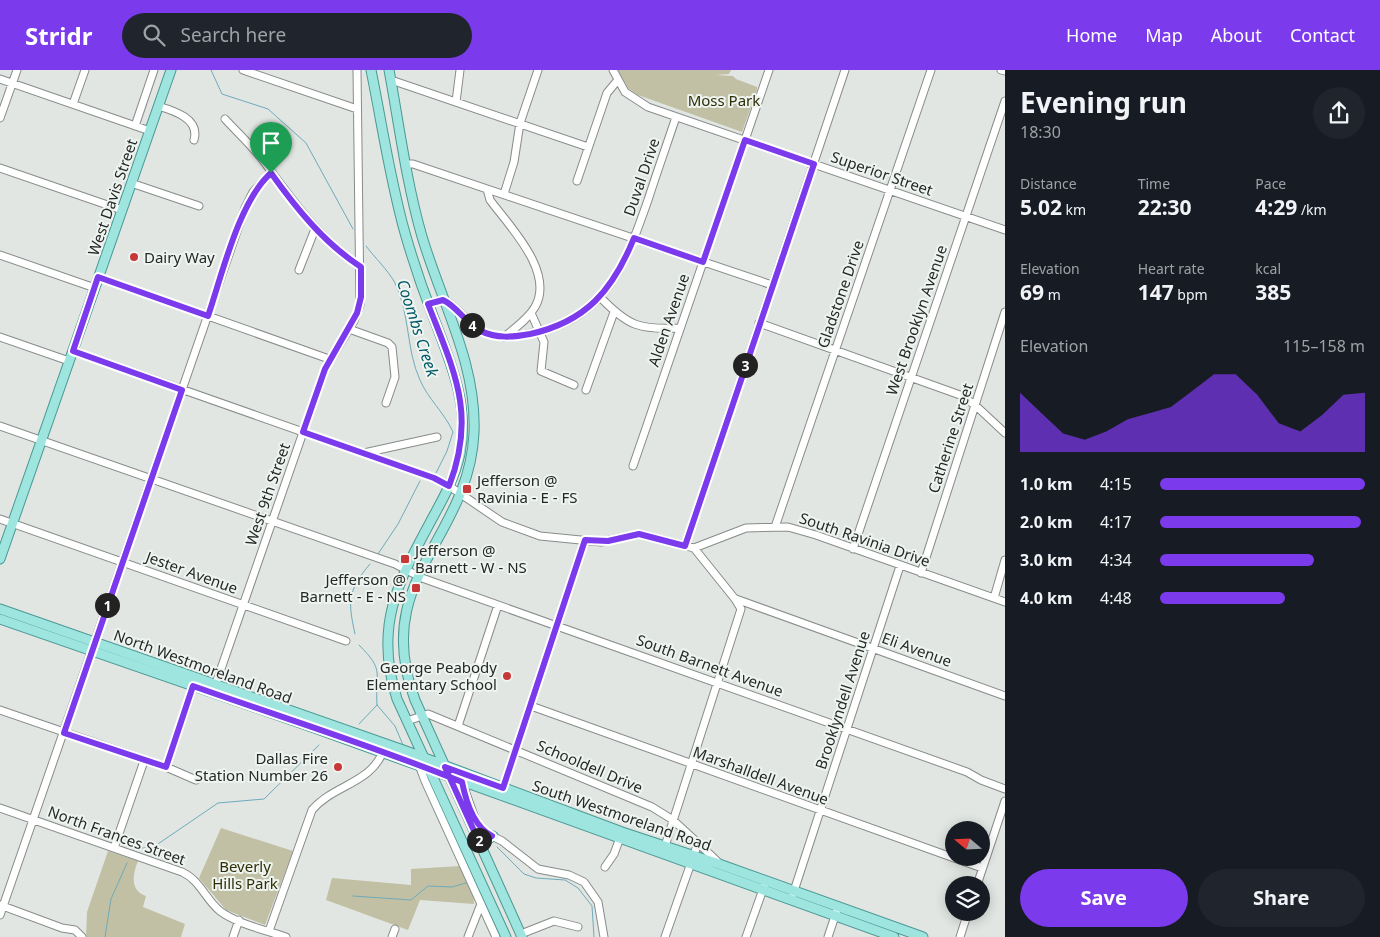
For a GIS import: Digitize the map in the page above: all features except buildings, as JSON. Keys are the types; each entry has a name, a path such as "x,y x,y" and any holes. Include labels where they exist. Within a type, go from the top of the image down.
{"main road":[{"name":"West Davis Street","path":"0,559 171,70"},
{"path":"371,70 397,202 408,243 456,379 462,405 460,454 449,486 405,568 392,601 387,642 392,684 416,736 422,761 430,769 506,937"},
{"path":"390,70 419,226 470,376 474,405 474,434 471,457 460,494 418,576 406,607 402,648 406,674 422,716 522,936"},
{"path":"428,304 443,300"},
{"name":"North Westmoreland Road","path":"0,609 94,646 310,722"},
{"name":"North Westmoreland Road","path":"0,618 94,646"},
{"name":"South Westmoreland Road","path":"310,722 386,744 406,751 422,761"},
{"name":"South Westmoreland Road","path":"310,722 383,754 445,767 502,792 621,836 692,859 837,911 909,935 923,937"},
{"path":"406,751 411,750 414,746 416,736"},
{"name":"South Westmoreland Road","path":"430,769 472,786 502,792"},
{"path":"480,844 492,836"},
{"name":"South Westmoreland Road","path":"621,836 665,846 692,859 719,864 764,885"},
{"name":"South Westmoreland Road","path":"837,911 894,937"}],"street":[{"path":"0,118 17,70"},
{"path":"73,104 85,70"},
{"name":"West Davis Street","path":"135,126 154,70"},
{"path":"243,70 357,110"},
{"name":"West 9th Street","path":"213,689 329,359 349,330 360,305 357,70"},
{"path":"456,102 460,70"},
{"path":"504,194 514,162 520,124 538,70"},
{"path":"577,181 607,92 617,81 613,70"},
{"name":"Alden Avenue","path":"633,466 769,70"},
{"path":"685,546 845,70"},
{"name":"Gladstone Drive","path":"775,526 931,70"},
{"path":"1001,70 1005,71"},
{"path":"0,79 150,131"},
{"path":"391,80 588,147"},
{"name":"Superior Street","path":"617,81 625,92 637,101 676,117 1005,230"},
{"name":"West Brooklyn Avenue","path":"853,549 1005,101"},
{"path":"158,106 179,114 192,124 196,134 194,140"},
{"name":"Duval Drive","path":"443,300 451,303 465,319 481,331 504,337 540,332 569,321 600,297 619,272 634,238 676,117"},
{"path":"224,119 252,148 299,212 361,267"},
{"path":"406,164 413,164 487,188 772,285"},
{"path":"0,168 122,210"},
{"path":"0,915 249,200 261,182 271,173"},
{"path":"131,183 199,206"},
{"path":"487,188 490,200 539,272 538,300 531,313 504,337"},
{"path":"299,270 315,228"},
{"path":"0,255 95,288"},
{"path":"98,277 329,359"},
{"path":"600,297 626,322 640,327 680,328"},
{"path":"586,390 614,312"},
{"name":"Catherine Street","path":"921,573 1005,312"},
{"path":"531,313 544,342 541,371 574,385"},
{"path":"759,323 960,395 975,405 1005,433"},
{"path":"349,330 388,343 392,347 395,377 386,403"},
{"path":"0,337 69,361"},
{"path":"73,351 434,478 507,525 536,535 608,541 639,534 694,548 740,606 740,613 665,846"},
{"name":"South Barnett Avenue","path":"0,426 405,568 418,576 967,772 1005,788"},
{"path":"363,454 437,438"},
{"name":"Jester Avenue","path":"0,519 346,641"},
{"name":"South Ravinia Drive","path":"694,548 736,530 775,526 795,529 1005,602"},
{"path":"502,792 585,540"},
{"path":"994,598 1005,560"},
{"name":"Brooklyndell Avenue","path":"793,895 900,566"},
{"name":"Eli Avenue","path":"735,599 1005,696"},
{"path":"458,726 498,605"},
{"path":"166,767 195,682"},
{"name":"Marshalldell Avenue","path":"531,706 982,868"},
{"path":"0,710 166,767 196,780"},
{"name":"Schooldell Drive","path":"422,716 428,714 652,807 673,820 719,864"},
{"path":"408,721 422,716"},
{"path":"269,931 312,810 322,800 369,774 383,754 386,744"},
{"path":"114,848 144,761"},
{"path":"422,761 496,937"},
{"path":"462,782 476,824 484,832 509,846 524,860 538,869 569,875 584,882 598,902 604,937"},
{"path":"468,798 472,786"},
{"path":"980,876 1005,801"},
{"name":"North Frances Street","path":"0,808 188,875 220,911 286,937"},
{"path":"605,867 621,836"},
{"path":"665,937 698,843"},
{"path":"746,937 764,885"},
{"path":"468,937 481,904"},
{"path":"2,906 62,928 75,930 82,936"},
{"path":"828,937 837,911"},
{"path":"233,937 239,920"},
{"path":"522,936 554,921 578,927"},
{"path":"960,937 965,921"},
{"path":"392,937 395,929"}],"green space":[{"name":"Moss Park","path":"618,70 731,70 729,74 715,75 733,76 757,87 757,90 742,132 638,95 628,88"},
{"name":"Beverly Hills Park","path":"221,828 293,851 265,925 226,910 199,878"},
{"path":"108,851 138,861 134,881 137,890 146,896 143,907 185,924 181,937 86,937 87,912"},
{"path":"460,866 473,892 474,904 420,900 408,930 326,900 332,878 411,885 411,869"}],"waterway":[{"name":"Coombs Creek","path":"211,70 222,94 268,109 306,143 353,229"},
{"name":"Coombs Creek","path":"366,246 395,283 400,295 412,356 420,380 453,432 447,451 436,473"},
{"name":"Coombs Creek","path":"378,554 398,524 420,481"},
{"name":"Coombs Creek","path":"355,634 351,613 351,597 362,573 370,564"},
{"name":"Coombs Creek","path":"359,645 376,666 377,705 395,726 403,745"},
{"path":"359,724 377,705"},
{"path":"142,848 152,848 218,803 264,799 319,745"},
{"name":"Coombs Creek","path":"497,847 524,874 536,878 565,880 578,888 592,906 594,937"},
{"path":"105,937 111,899 127,863"},
{"path":"353,896 411,900 428,886 452,887 466,883"}],"place":[{"name":"Dairy Way","path":"134,257"},
{"name":"Jefferson @ Ravinia - E - FS","path":"467,489"},
{"name":"Jefferson @ Barnett - W - NS","path":"405,559"},
{"name":"Jefferson @ Barnett - E - NS","path":"416,588"},
{"name":"George Peabody Elementary School","path":"507,676"},
{"name":"Dallas Fire Station Number 26","path":"338,767"}],"route":[{"path":"271,173 261,182 249,200 208,316 98,277 73,351 182,390 64,733 166,767 193,686 310,726 383,754 430,769 449,776 462,782 476,824 484,832 492,836 480,844 449,776 445,767 503,788 585,540 600,542 646,534 685,546 814,164 745,140 703,262 634,238 626,259 610,286 582,313 553,328 521,336 504,337 492,335 472,325 451,303 443,300 428,304 456,379 462,405 463,426 460,454 449,486 434,478 303,432 329,359 349,330 360,305 361,267 338,250 299,212 271,173"}]}
